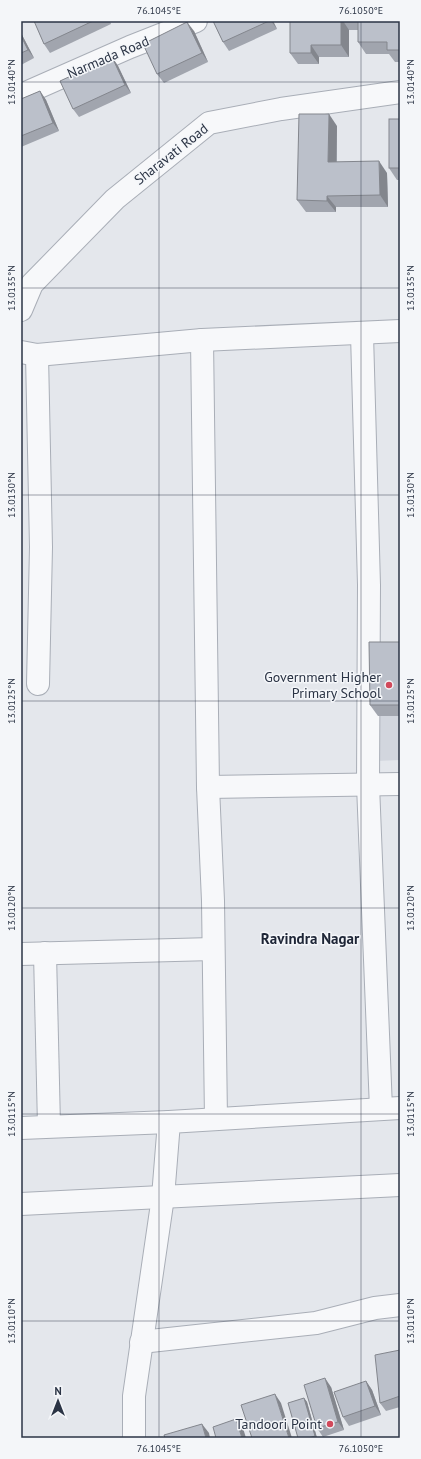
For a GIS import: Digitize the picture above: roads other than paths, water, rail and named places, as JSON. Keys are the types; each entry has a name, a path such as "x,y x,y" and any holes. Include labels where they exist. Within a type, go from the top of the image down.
{"street":[{"name":"Narmada Road","path":"21,95 130,47 196,21"},
{"name":"Sharavati Road","path":"21,310 32,284 115,199 209,123 281,109 400,92"},
{"path":"38,684 41,547 29,354 202,340 362,334 400,331"},
{"path":"21,1128 216,1120 391,1109 368,785 369,585 362,334"},
{"path":"202,340 208,787 216,1120"},
{"path":"208,787 400,784"},
{"path":"21,954 213,949"},
{"path":"45,953 49,1126"},
{"path":"134,1438 134,1396 163,1197 169,1122"},
{"path":"21,1204 400,1185"},
{"path":"141,1342 316,1323 375,1308 400,1305"}],"place":[{"name":"Government Higher Primary School","path":"389,685"},
{"name":"Tandoori Point","path":"330,1424"}],"district":[{"name":"Ravindra Nagar","path":"310,939"}]}
